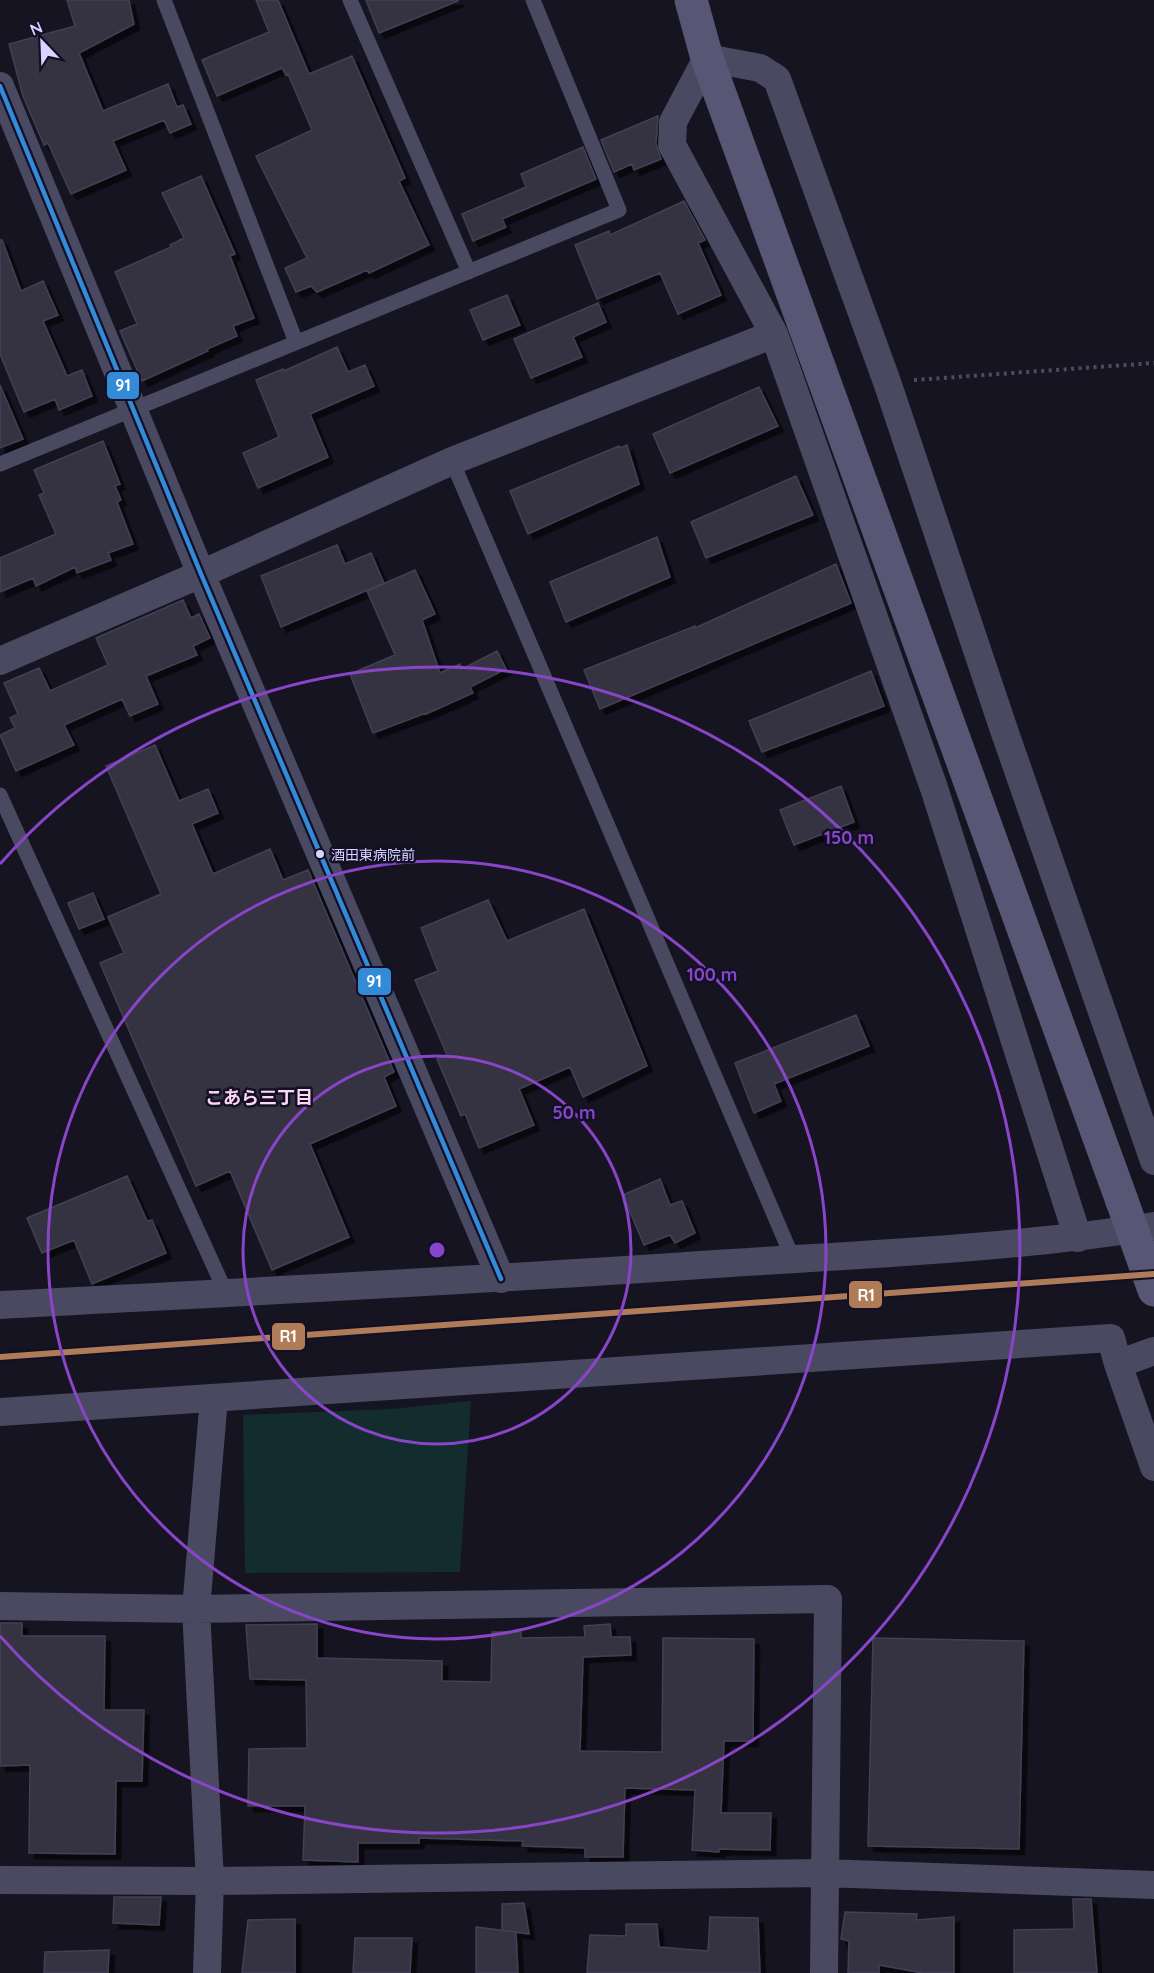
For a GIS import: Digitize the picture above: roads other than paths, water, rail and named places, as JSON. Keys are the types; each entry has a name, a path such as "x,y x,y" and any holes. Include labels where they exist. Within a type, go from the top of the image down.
{"street":[{"path":"691,0 707,58 1154,1290"},
{"path":"707,58 672,122 672,145 774,334 934,789 1078,1238"},
{"path":"707,58 760,68 777,79 887,382 1004,730 1154,1161"},
{"path":"0,86 201,574 501,1279"},
{"path":"0,661 452,461 774,334"},
{"path":"0,1305 501,1279 1078,1238 1154,1226"},
{"path":"0,1412 1111,1338 1154,1467"},
{"path":"1118,1364 1154,1351"},
{"path":"207,1973 210,1881 196,1609 214,1398"},
{"path":"0,1606 196,1609 828,1599 824,1973"},
{"path":"0,1881 210,1881 824,1873 1154,1885"}],"lane":[{"path":"164,0 296,342"},
{"path":"350,0 469,272"},
{"path":"0,464 620,210 533,0"},
{"path":"452,461 793,1259"},
{"path":"0,795 226,1293"}],"place":[{"name":"酒田東病院前","path":"320,854"}],"district":[{"name":"こあら三丁目","path":"259,1098"}]}
